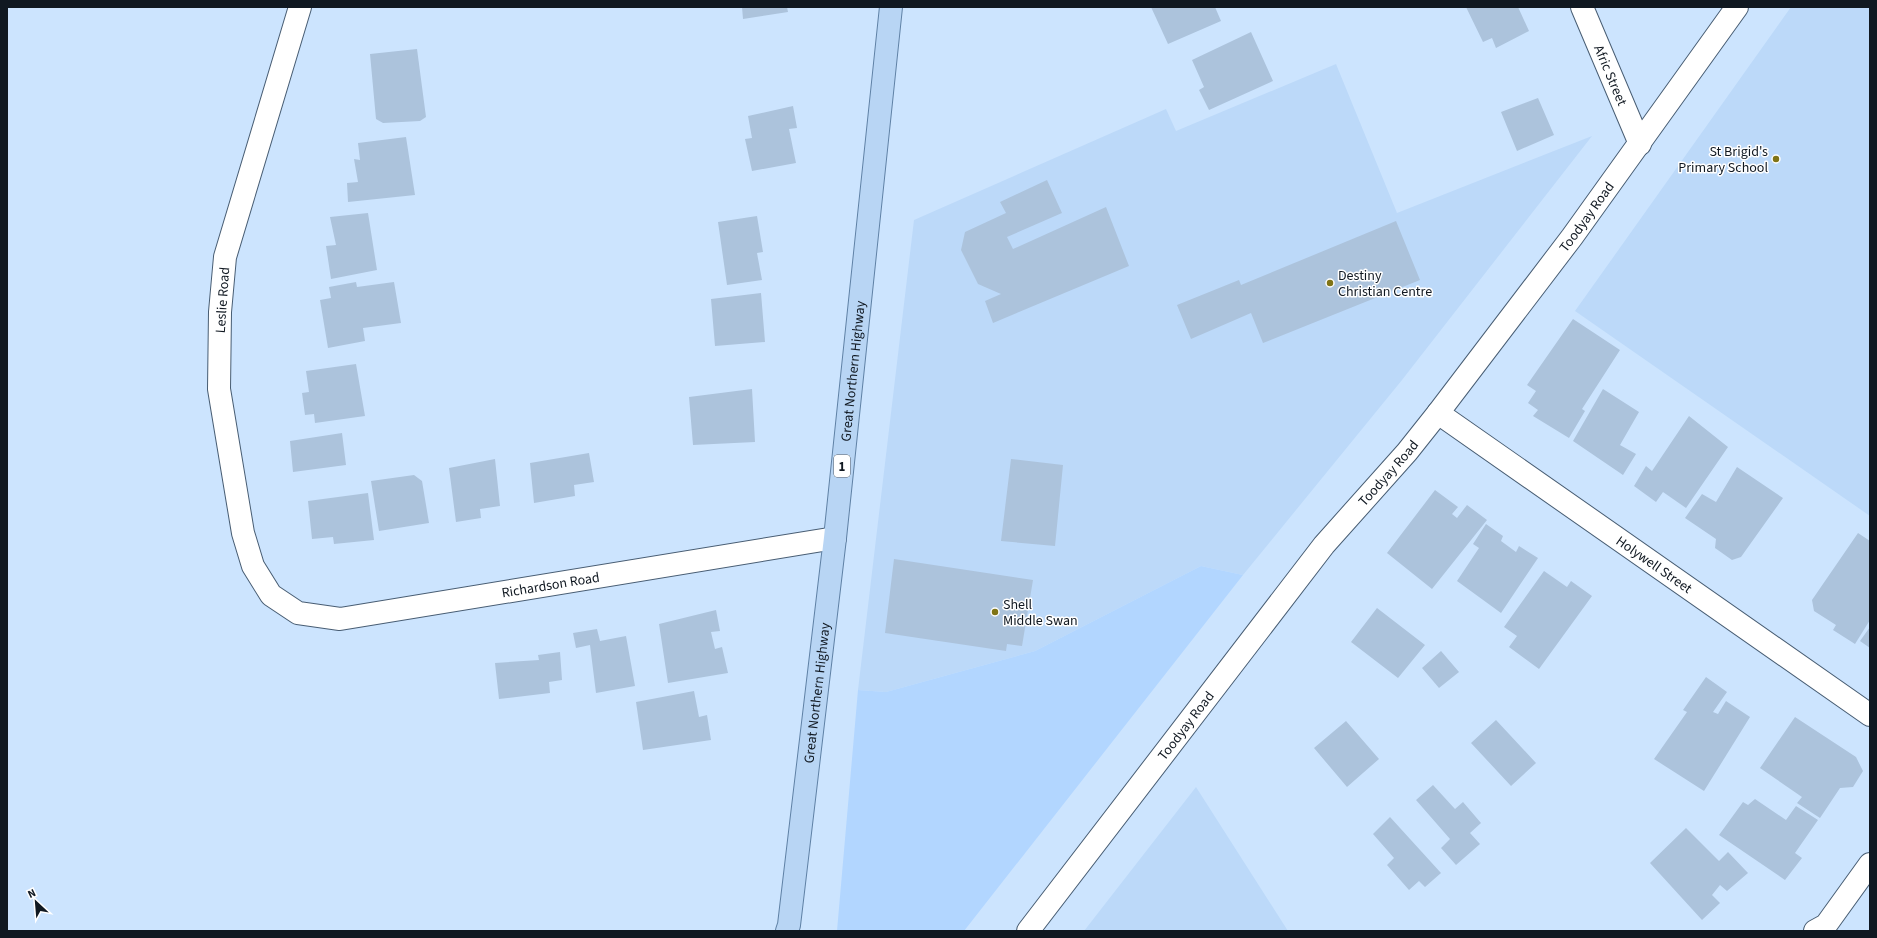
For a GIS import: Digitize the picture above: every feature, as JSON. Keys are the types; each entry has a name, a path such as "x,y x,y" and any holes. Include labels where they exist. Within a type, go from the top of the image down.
{"main road":[{"name":"Great Northern Highway","path":"789,929 835,538 891,7"}],"street":[{"name":"Leslie Road","path":"271,594 252,566 243,533 219,389 220,312 225,257 300,7"},
{"name":"Afric Street","path":"1582,7 1640,144"},
{"name":"Toodyay Road","path":"1028,931 1324,545 1407,452 1438,413 1640,144 1737,7"},
{"name":"Holywell Street","path":"1438,413 1870,715"},
{"name":"Richardson Road","path":"271,594 298,614 340,619 835,538"},
{"path":"1815,931 1826,926 1870,864"}],"shaded area":[{"name":"St Brigid's Primary School","path":"1791,7 1870,7 1870,516 1575,311"},
{"path":"1336,64 1397,213 1592,136 1402,380 1243,575 1201,566 1035,651 886,692 858,690 914,220 1166,109 1176,131"},
{"path":"1201,566 1243,575 964,931 837,931 858,690 886,692 1035,651"},
{"path":"1196,787 1288,931 1084,931"}],"building":[{"path":"742,7 787,7 788,12 743,19"},
{"path":"1151,7 1215,7 1221,21 1168,44"},
{"path":"1466,7 1518,7 1529,31 1496,48 1492,38 1483,42"},
{"path":"1251,32 1273,81 1209,110 1199,90 1204,87 1192,60"},
{"path":"417,49 426,117 420,121 383,123 376,119 370,54"},
{"path":"1538,98 1554,135 1517,151 1501,112"},
{"path":"793,106 797,128 789,129 796,163 752,171 745,139 752,138 748,116"},
{"path":"406,137 415,195 348,202 347,183 358,182 354,159 360,160 358,143"},
{"path":"1047,180 1062,213 1007,237 1013,249 1106,207 1129,266 993,323 985,301 1001,294 978,284 961,250 965,232 1006,213 1000,202"},
{"path":"368,213 377,270 331,279 326,246 336,245 330,217"},
{"path":"757,216 763,252 757,253 762,280 727,285 718,222"},
{"name":"Destiny Christian Centre","path":"1396,221 1420,280 1263,343 1251,313 1191,339 1177,305 1239,280 1241,285"},
{"path":"356,282 357,287 394,282 401,323 363,328 365,341 328,348 320,300 331,298 329,287"},
{"path":"761,293 765,342 715,346 711,299"},
{"path":"1573,319 1620,350 1582,409 1585,411 1569,438 1533,416 1538,410 1528,403 1536,391 1527,385"},
{"path":"356,364 365,416 315,423 314,414 305,415 302,393 309,392 306,371"},
{"path":"752,389 755,442 693,445 689,397"},
{"path":"1603,389 1639,412 1620,445 1636,454 1623,475 1573,441"},
{"path":"1689,416 1728,447 1686,508 1663,492 1656,502 1634,486 1646,466 1652,471"},
{"path":"342,433 346,465 293,472 290,441"},
{"path":"589,453 594,482 574,485 575,496 534,503 530,463"},
{"path":"495,459 500,506 480,509 481,518 456,522 449,468"},
{"path":"1011,459 1063,465 1055,546 1001,541"},
{"path":"1737,467 1783,498 1741,557 1732,560 1715,548 1716,539 1685,518 1702,494 1716,502"},
{"path":"414,475 422,481 429,523 379,531 371,481"},
{"path":"1435,490 1458,507 1452,514 1457,518 1467,505 1487,520 1432,589 1387,553"},
{"path":"368,493 374,540 334,544 333,537 312,539 308,501"},
{"path":"1486,524 1503,536 1501,541 1516,552 1519,546 1538,558 1501,613 1457,581 1479,548 1473,544"},
{"path":"1858,533 1870,541 1870,620 1855,644 1833,630 1836,625 1814,611 1812,600"},
{"path":"894,559 1033,580 1022,646 1007,644 1006,651 885,633"},
{"path":"1544,571 1567,587 1571,581 1592,596 1539,669 1509,647 1517,636 1504,627"},
{"path":"1377,608 1425,645 1398,678 1351,642"},
{"path":"716,610 720,631 711,632 715,649 722,647 728,673 668,683 659,624"},
{"path":"1870,627 1870,648 1860,641"},
{"path":"597,629 600,641 626,636 635,686 596,693 590,645 576,648 573,633"},
{"path":"1441,651 1459,672 1439,688 1422,668"},
{"path":"560,652 562,680 549,682 550,693 499,699 495,663 539,660 538,655"},
{"path":"1706,677 1727,692 1713,712 1718,714 1726,701 1750,717 1704,791 1654,759 1687,712 1683,710"},
{"path":"694,691 699,717 707,715 711,740 643,750 636,702"},
{"path":"1795,717 1856,757 1863,771 1853,787 1840,788 1820,818 1797,803 1802,797 1760,768"},
{"path":"1496,720 1536,763 1511,786 1471,743"},
{"path":"1346,721 1379,759 1347,787 1314,748"},
{"path":"1433,785 1455,809 1463,802 1481,823 1470,833 1480,844 1456,865 1441,848 1450,839 1416,800"},
{"path":"1755,799 1786,820 1796,806 1818,820 1795,853 1802,858 1785,880 1719,835 1743,802 1748,805"},
{"path":"1390,817 1441,873 1425,887 1419,881 1409,890 1387,865 1394,858 1373,834"},
{"path":"1686,828 1719,861 1728,852 1748,873 1727,891 1720,885 1712,895 1720,903 1702,920 1650,863"}],"place":[{"name":"St Brigid's Primary School","path":"1776,159"},
{"name":"Destiny Christian Centre","path":"1330,283"},
{"name":"Shell Middle Swan","path":"995,612"}]}
